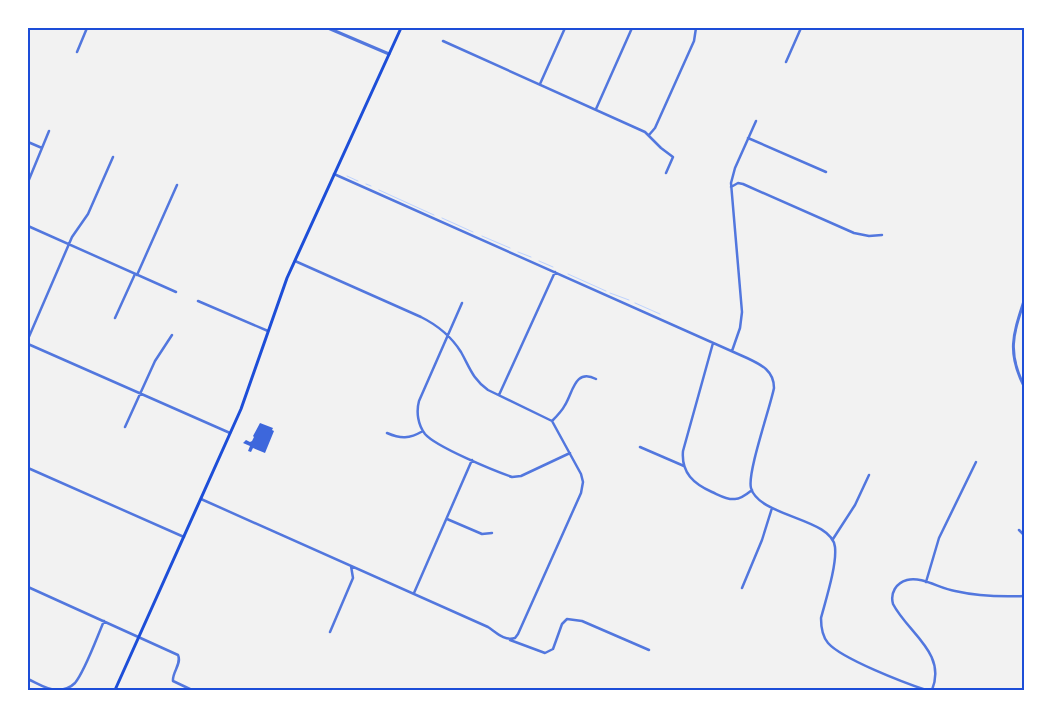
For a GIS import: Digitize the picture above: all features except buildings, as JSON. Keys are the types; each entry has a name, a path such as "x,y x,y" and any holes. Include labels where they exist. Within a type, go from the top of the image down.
{"main road":[{"path":"115,690 230,433 248,390 278,301 295,261 401,28"}],"street":[{"path":"77,52 87,28"},
{"path":"328,28 389,54"},
{"path":"540,84 564,29 558,28"},
{"path":"596,109 632,28"},
{"path":"648,135 657,124 694,41 696,28"},
{"path":"786,62 801,28"},
{"path":"442,41 639,128 673,157 666,173"},
{"path":"732,351 740,328 742,312 731,187 735,168 756,121"},
{"path":"28,182 49,131"},
{"path":"748,138 826,172"},
{"path":"28,142 42,148"},
{"path":"28,339 76,230 88,214 114,157"},
{"path":"334,174 763,366 772,375 774,382 772,400 752,472 751,486 756,496 772,508 819,528 833,539 834,559 821,618 821,625 826,640 835,649 849,658 926,690"},
{"path":"731,187 738,183 743,184 854,233 869,236 882,235"},
{"path":"115,318 177,185"},
{"path":"28,226 176,292"},
{"path":"295,261 439,327 460,350 476,380 488,390 552,421 582,477 581,493 518,634 515,638 509,639"},
{"path":"499,395 555,272"},
{"path":"1024,300 1015,330 1013,347 1015,363 1024,386"},
{"path":"198,301 268,331"},
{"path":"462,303 418,406 418,421 423,432 438,445 507,475 517,477 570,453"},
{"path":"125,427 155,361 172,335"},
{"path":"713,343 683,451 684,468 691,479 699,486 724,497 739,498 752,490"},
{"path":"28,344 230,433"},
{"path":"552,421 566,405 580,377 587,375 596,379"},
{"path":"387,433 406,438 423,432"},
{"path":"640,447 684,468"},
{"path":"414,593 472,460"},
{"path":"926,582 939,538 976,462"},
{"path":"28,468 184,537"},
{"path":"833,539 855,505 869,474"},
{"path":"201,499 414,593 488,627 500,636 545,653 553,649 562,624 568,618 582,621 649,650"},
{"path":"742,588 762,540 772,508"},
{"path":"447,519 482,534 492,533"},
{"path":"1019,530 1024,535"},
{"path":"330,632 353,578 351,566"},
{"path":"932,690 936,674 935,664 930,654 894,607 892,598 894,589 905,580 912,579 957,592 1009,597 1024,596"},
{"path":"28,587 178,655 179,661 172,678 173,681 192,690"},
{"path":"28,679 53,690 64,690 74,684 104,622"}],"waterway":[{"path":"347,176 358,181"},
{"path":"366,184 371,186"},
{"path":"379,190 434,215"},
{"path":"442,218 473,232"},
{"path":"482,236 510,248"},
{"path":"518,252 531,257"},
{"path":"539,261 553,267"},
{"path":"568,274 606,291"},
{"path":"610,293 629,300"},
{"path":"635,303 660,314"}]}
